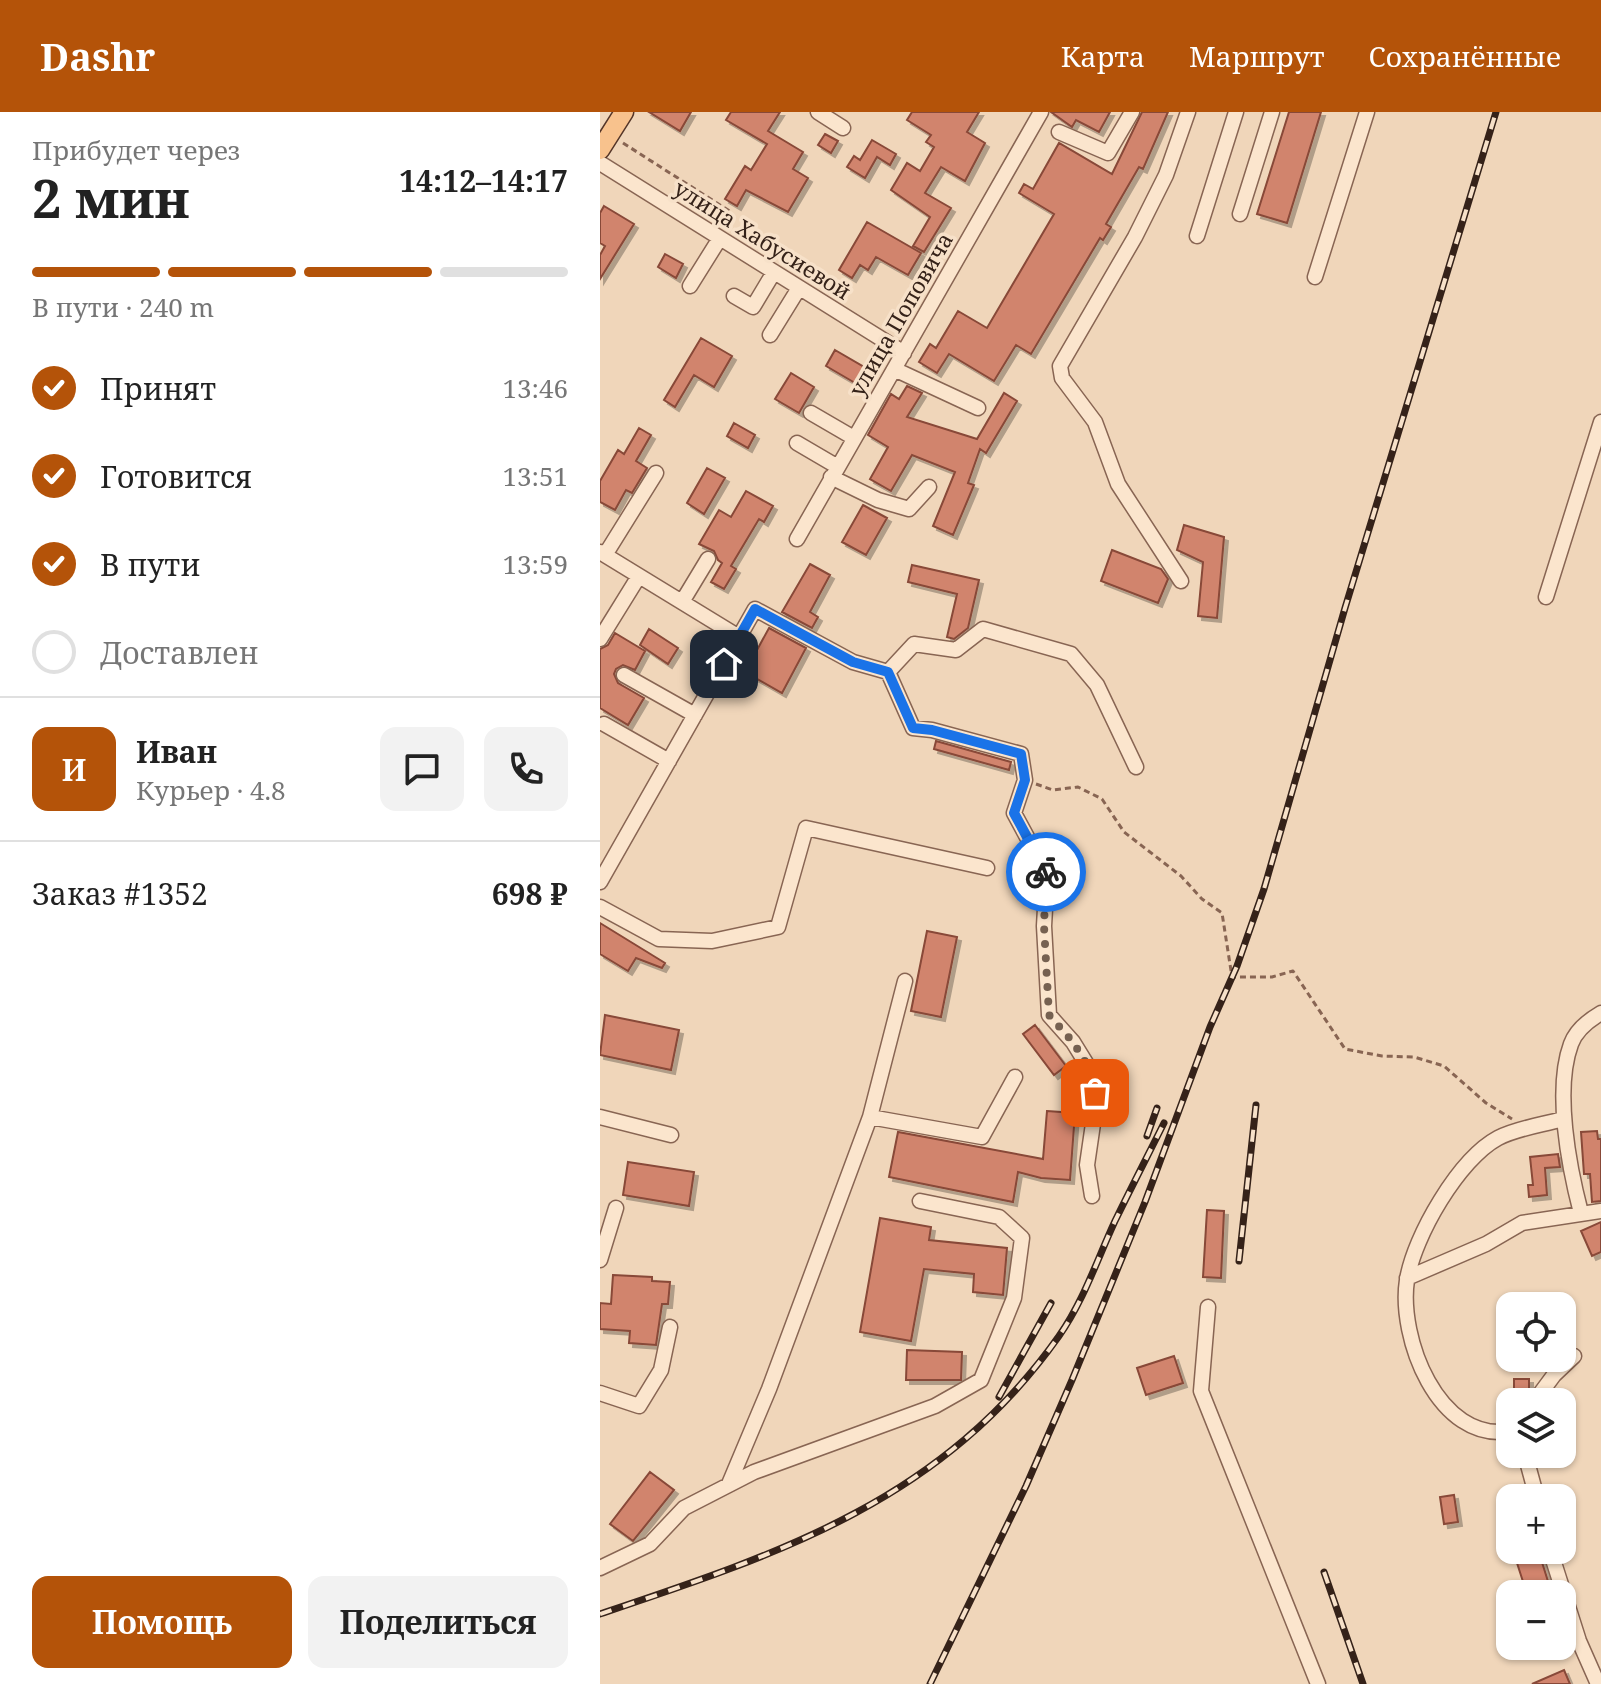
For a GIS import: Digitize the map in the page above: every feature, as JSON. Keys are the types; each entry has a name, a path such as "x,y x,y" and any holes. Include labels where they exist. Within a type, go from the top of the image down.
{"main road":[{"path":"605,143 624,112"}],"street":[{"path":"818,112 843,128"},
{"name":"улица Поповича","path":"797,539 1041,112"},
{"path":"1059,132 1108,153 1132,112"},
{"path":"1181,581 1118,484 1095,422 1062,378 1060,366 1135,237 1159,188 1188,112"},
{"path":"1197,236 1236,112"},
{"path":"1240,214 1272,112"},
{"path":"1315,277 1367,112"},
{"name":"улица Хабусиевой","path":"600,163 904,353"},
{"path":"690,286 720,238"},
{"path":"734,296 753,307 774,272"},
{"path":"770,335 799,288"},
{"path":"894,369 978,408"},
{"path":"811,413 854,438"},
{"path":"1546,597 1601,422"},
{"path":"797,443 834,472 878,500 909,509 929,487"},
{"path":"656,473 603,554 739,637"},
{"path":"682,602 708,559"},
{"path":"600,639 639,576"},
{"path":"601,877 755,609 853,662 888,672 913,728 932,730 1021,754 1025,780 1014,813 1047,874 1044,926 1049,1015 1073,1042 1094,1076 1095,1110 1087,1165 1092,1196"},
{"path":"888,672 914,644 956,650 983,629 1071,654 1097,685 1136,767"},
{"path":"624,675 695,715"},
{"path":"604,724 669,761"},
{"path":"600,907 659,939 712,941 778,927 806,828 987,868"},
{"path":"729,1484 769,1389 870,1117 905,981"},
{"path":"1581,1213 1563,1119 1565,1078 1571,1044 1587,1021 1601,1013"},
{"path":"870,1117 982,1137 1015,1077"},
{"path":"600,1117 671,1135"},
{"path":"1496,1432 1458,1420 1428,1384 1415,1350 1405,1306 1407,1278 1415,1247 1430,1215 1474,1156 1499,1138 1563,1119"},
{"path":"600,1568 650,1544 684,1508 729,1484 935,1406 981,1380 1014,1298 1022,1238 999,1217 920,1201"},
{"path":"600,1260 616,1208"},
{"path":"1407,1278 1486,1244 1522,1223 1601,1211"},
{"path":"1208,1307 1201,1391 1318,1684"},
{"path":"600,1393 639,1406 661,1370 670,1327"},
{"path":"1544,1388 1557,1372"},
{"path":"1554,1564 1579,1641 1598,1684"}],"path":[{"path":"605,143 731,212"},
{"path":"1025,780 1053,790 1078,787 1102,799 1124,832 1222,913 1232,977 1272,977 1293,971 1345,1049 1382,1056 1414,1057 1444,1066 1486,1103 1529,1129"}],"building":[{"path":"649,112 691,112 680,131"},
{"path":"731,112 780,112 768,131 803,152 793,169 808,178 788,212 746,190 737,206 725,199 745,166 751,170 767,144 726,120"},
{"path":"912,112 979,112 967,132 985,143 965,181 941,167 925,193 951,208 924,252 913,246 930,217 891,190 907,163 920,171 934,147 926,142 931,135 907,120"},
{"path":"1051,112 1110,112 1099,132 1076,120 1072,127"},
{"path":"1142,112 1168,112 1143,169 1139,167 1106,224 1111,227 1103,240 1100,238 1031,354 1016,345 994,381 949,354 937,373 919,362 930,344 936,348 958,311 987,328 1054,214 1019,193 1024,184 1033,189 1059,143 1112,174"},
{"path":"1289,112 1321,112 1287,223 1257,214"},
{"path":"825,134 838,141 831,153 818,145"},
{"path":"872,140 896,154 890,165 877,157 865,178 847,167 854,156 860,160"},
{"path":"604,206 634,224 600,279 600,255 605,246 600,243 600,213"},
{"path":"867,222 921,253 908,275 876,257 868,270 860,265 852,278 839,270"},
{"path":"665,254 683,264 676,278 658,267"},
{"path":"701,338 732,356 714,387 694,375 675,407 664,400"},
{"path":"835,350 864,367 861,373 868,377 862,387 826,366"},
{"path":"791,373 814,387 799,413 775,399"},
{"path":"907,386 922,393 907,417 977,439 1004,393 1017,401 986,453 980,449 968,483 974,485 953,535 933,526 955,472 912,455 891,491 870,479 888,447 868,435 891,394 899,399"},
{"path":"734,423 755,435 748,448 727,436"},
{"path":"639,428 651,435 636,461 647,468 632,493 626,490 615,510 600,502 600,481 618,450 624,454"},
{"path":"707,468 725,478 704,514 687,503"},
{"path":"746,491 773,506 764,522 759,519 731,566 736,569 724,589 711,582 722,563 714,551 699,544 719,510 731,517"},
{"path":"863,505 887,518 866,555 842,542"},
{"path":"1184,525 1224,537 1217,618 1198,616 1203,562 1177,550"},
{"path":"1112,550 1161,569 1168,579 1158,603 1101,581"},
{"path":"810,564 830,575 810,612 818,617 812,628 782,612"},
{"path":"912,565 979,580 968,628 954,639 947,637 957,594 908,582"},
{"path":"769,628 806,648 782,693 745,672"},
{"path":"649,629 678,648 668,664 640,645"},
{"path":"615,633 645,651 635,670 623,665 614,674 618,683 644,698 628,725 600,708 600,649 608,645"},
{"path":"936,741 1011,762 1009,770 934,749"},
{"path":"600,923 665,963 662,968 636,958 628,971 600,954"},
{"path":"927,931 957,937 941,1017 911,1011"},
{"path":"605,1015 679,1030 671,1070 600,1055"},
{"path":"1035,1025 1066,1066 1054,1075 1023,1034"},
{"path":"1047,1111 1075,1113 1070,1180 1041,1178 1018,1172 1013,1202 889,1177 898,1132 1043,1159"},
{"path":"1597,1131 1598,1139 1601,1139 1601,1201 1592,1202 1590,1174 1584,1174 1581,1132"},
{"path":"1558,1154 1560,1167 1545,1168 1547,1195 1529,1197 1528,1185 1533,1185 1530,1157"},
{"path":"628,1162 694,1172 689,1206 623,1195"},
{"path":"1207,1210 1224,1211 1221,1278 1203,1277"},
{"path":"880,1218 931,1227 929,1240 1007,1248 1003,1295 973,1292 974,1274 924,1269 911,1341 860,1332"},
{"path":"1601,1222 1601,1252 1592,1256 1581,1231"},
{"path":"613,1275 652,1277 652,1281 670,1282 668,1304 662,1304 656,1345 629,1343 630,1331 600,1329 600,1303 611,1304"},
{"path":"907,1350 962,1352 961,1380 906,1380"},
{"path":"1174,1356 1183,1383 1146,1395 1137,1368"},
{"path":"1514,1379 1529,1379 1529,1388 1514,1388"},
{"path":"650,1472 674,1490 633,1541 610,1524"},
{"path":"1454,1495 1458,1522 1444,1524 1440,1497"},
{"path":"1517,1564 1543,1564 1548,1580 1522,1580"},
{"path":"1564,1670 1570,1684 1532,1684"}],"railway":[{"path":"930,1684 1026,1486 1072,1380 1145,1202 1210,1027 1237,966 1264,889 1345,608 1496,112"},
{"path":"1239,1261 1256,1105"},
{"path":"1147,1136 1157,1108"},
{"path":"600,1614 732,1568 854,1514 911,1480 964,1440 1013,1393 1068,1322 1164,1123"},
{"path":"999,1397 1051,1303"},
{"path":"1324,1572 1363,1684"}],"way so far":[{"path":"1046,872 1044,926 1049,1015 1073,1042 1094,1076 1095,1093"}],"route":[{"path":"724,664 755,609 853,662 888,672 913,728 932,730 1021,754 1025,780 1014,813 1046,872"}]}
